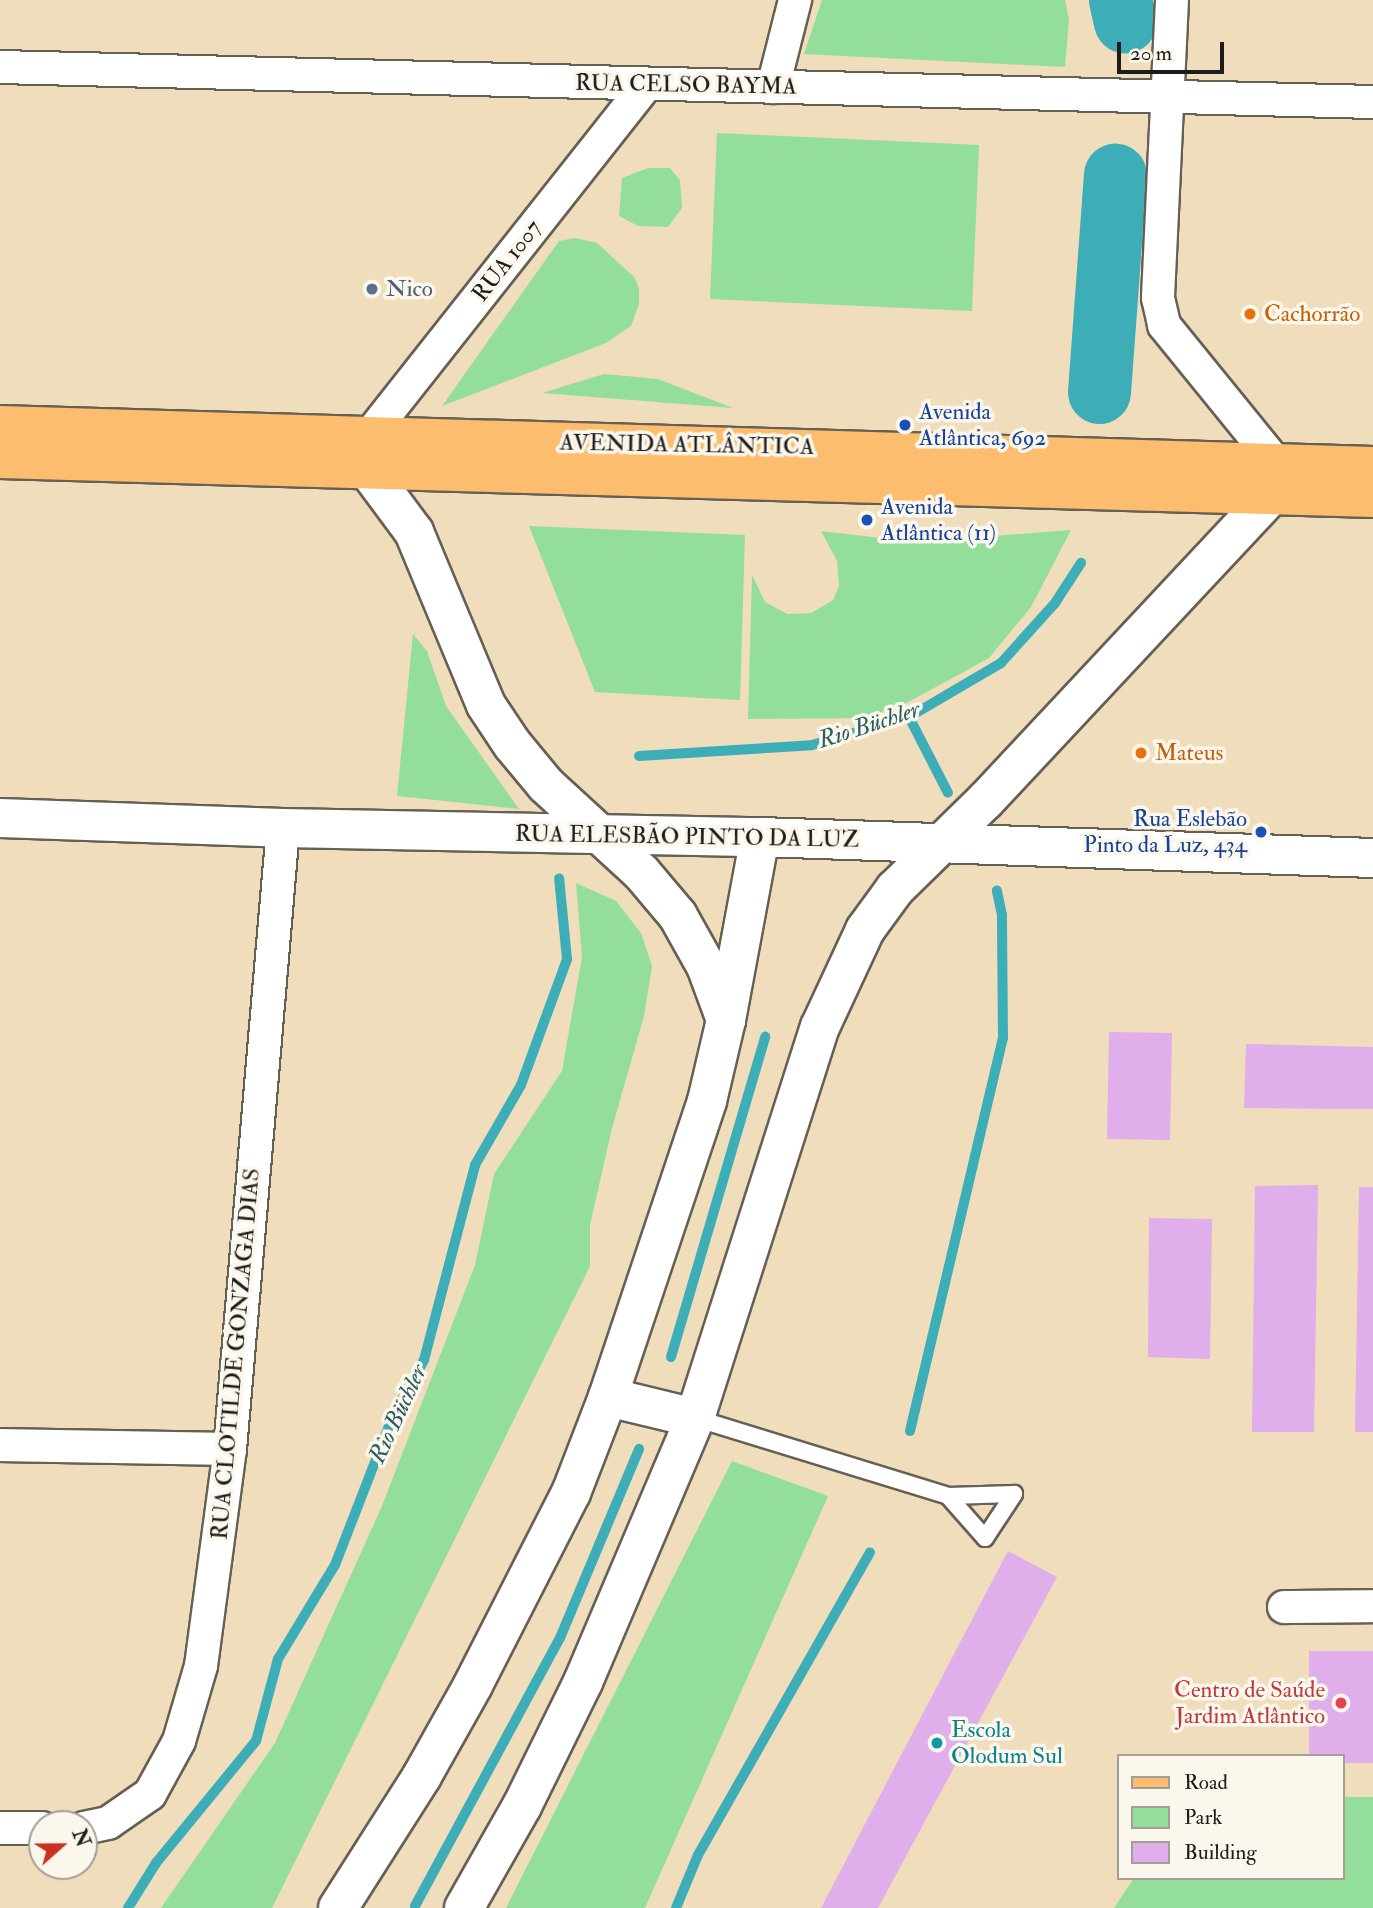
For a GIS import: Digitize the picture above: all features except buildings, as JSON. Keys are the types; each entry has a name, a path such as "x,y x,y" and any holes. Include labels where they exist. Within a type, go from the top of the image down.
{"main road":[{"name":"AVENIDA ATLÂNTICA","path":"0,425 368,453"},
{"name":"AVENIDA ATLÂNTICA","path":"0,459 368,453 1274,480 1373,498"},
{"name":"AVENIDA ATLÂNTICA","path":"1274,480 1373,466"}],"street":[{"path":"773,87 795,0"},
{"path":"464,1908 522,1806 583,1682 695,1419 820,1027 865,930 895,889 943,844 1274,480 1164,325 1158,298 1172,0"},
{"name":"RUA CELSO BAYMA","path":"0,67 1373,102"},
{"name":"RUA 1007","path":"368,453 647,84"},
{"path":"368,453 414,533 486,705 512,744 546,785 641,872 678,916 706,966 726,1020"},
{"name":"RUA ELESBÃO PINTO DA LUZ","path":"0,818 283,828 760,837 1373,858"},
{"name":"RUA CLOTILDE GONZAGA DIAS","path":"98,1825 108,1823 150,1794 179,1741 201,1666 230,1449 283,828"},
{"path":"338,1908 422,1776 473,1685 571,1493 608,1397 707,1101 726,1020 760,837"},
{"path":"608,1397 695,1419"},
{"path":"0,1446 230,1449"},
{"path":"1284,1606 1373,1606"},
{"path":"0,1828 28,1828"}],"lane":[{"path":"695,1419 948,1496 1014,1494 985,1538 948,1496"}],"green space":[{"path":"822,0 1065,0 1069,20 1065,67 804,54"},
{"path":"717,133 979,145 972,311 710,299"},
{"path":"648,168 670,168 680,180 682,208 668,227 638,226 619,216 622,178"},
{"path":"575,238 597,243 634,277 639,288 639,304 631,326 606,343 442,406 559,241"},
{"path":"604,374 658,379 733,408 542,393"},
{"path":"529,526 745,535 740,700 595,692"},
{"path":"1071,530 1031,607 989,658 901,706 862,718 748,719 752,575 765,602 787,614 811,613 833,600 839,586 837,561 821,531 915,542"},
{"path":"413,634 427,651 446,706 519,809 397,796"},
{"path":"576,883 616,901 641,933 652,966 644,1016 612,1128 590,1225 590,1266 272,1908 161,1908 275,1743 382,1506 475,1265 494,1174 562,1071 582,957"},
{"path":"732,1461 828,1496 645,1908 506,1908"},
{"path":"1345,1797 1373,1797 1373,1908 1114,1908 1133,1880 1345,1880"}],"waterway":[{"name":"Rio Büchler","path":"1120,0 1125,21"},
{"name":"Rio Büchler","path":"1099,392 1115,175"},
{"name":"Rio Büchler","path":"639,756 812,745 909,717 1001,663 1055,603 1081,563"},
{"path":"909,717 948,793"},
{"name":"Rio Büchler","path":"128,1908 156,1863 256,1741 278,1659 335,1565 392,1418 424,1360 475,1165 521,1085 567,959 559,878"},
{"path":"910,1431 1003,1038 1002,915 997,891"},
{"path":"671,1357 765,1037"},
{"path":"415,1906 560,1638 639,1449"},
{"path":"676,1908 698,1855 870,1552"}],"place":[{"name":"Nico","path":"372,289"},
{"name":"Cachorrão","path":"1250,314"},
{"name":"Avenida Atlântica, 692","path":"905,425"},
{"name":"Avenida Atlântica (11)","path":"867,520"},
{"name":"Mateus","path":"1141,753"},
{"name":"Rua Eslebão Pinto da Luz, 434","path":"1261,832"},
{"name":"Centro de Saúde Jardim Atlântico","path":"1341,1703"},
{"name":"Escola Olodum Sul","path":"937,1743"}]}
